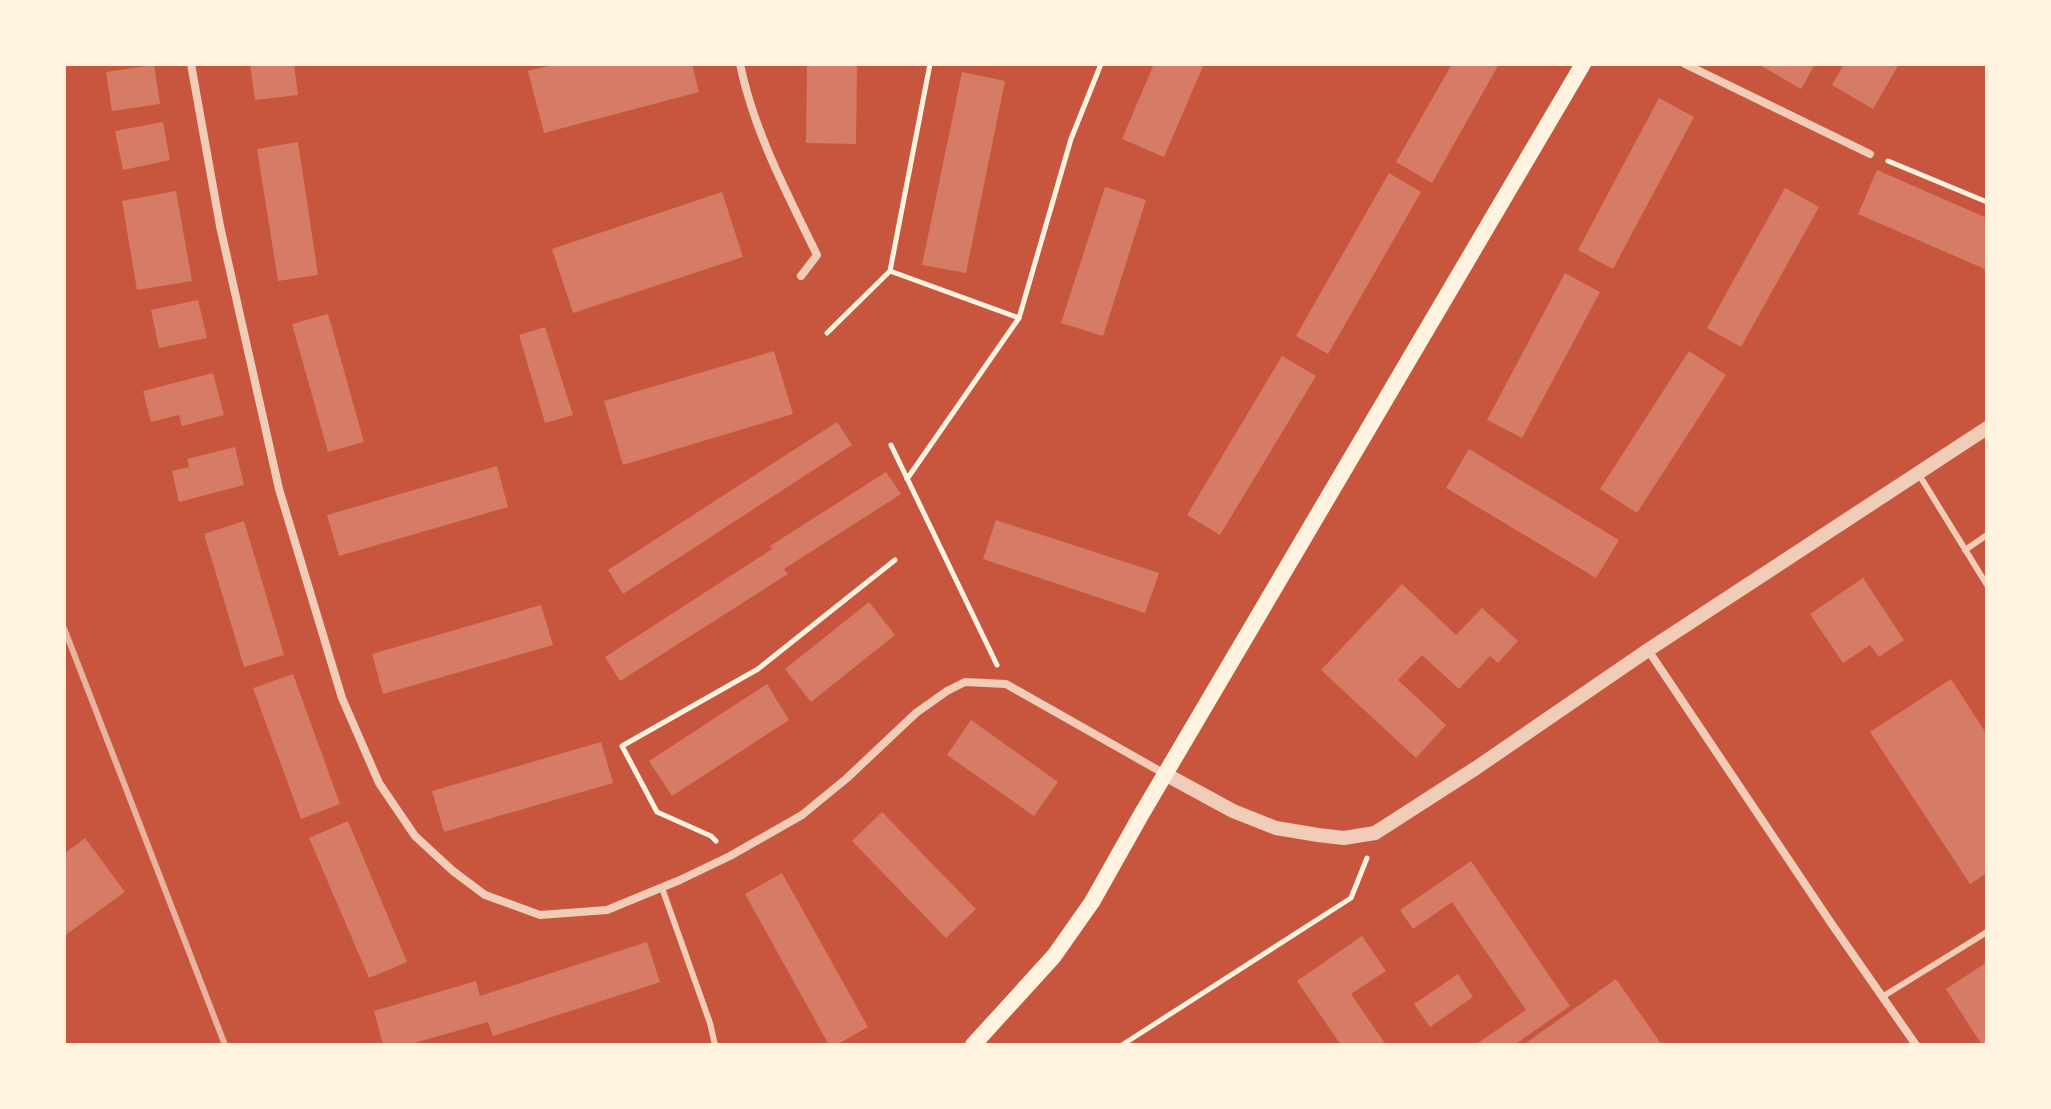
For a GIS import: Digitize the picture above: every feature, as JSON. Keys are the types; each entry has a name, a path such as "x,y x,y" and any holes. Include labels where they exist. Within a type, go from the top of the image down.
{"main road":[{"path":"973,1045 1054,956 1092,902 1583,64"}],"street":[{"path":"191,64 220,226 279,489 342,698 379,783 415,836 485,895 540,915 607,910 730,856 802,815 846,779 916,713 965,682 1006,684 1233,811 1276,828 1344,838 1375,833 1987,428"},
{"path":"740,64 771,161 817,255 801,276"},
{"path":"1685,64 1870,154"},
{"path":"1648,650 1916,1045"}],"lane":[{"path":"1918,473 1987,585"},
{"path":"1965,550 1987,535"},
{"path":"662,888 715,1045"},
{"path":"1882,997 1987,932"}],"path":[{"path":"827,333 890,271 930,64"},
{"path":"907,479 1019,318 1071,139 1101,64"},
{"path":"1870,154 1987,202"},
{"path":"890,271 1019,318"},
{"path":"891,445 1006,684"},
{"path":"730,856 711,836 657,812 622,746 758,669 895,560"},
{"path":"1122,1045 1351,898 1375,833"}],"building":[{"path":"250,64 294,64 298,95 255,100"},
{"path":"556,64 692,64 699,92 544,133 528,71"},
{"path":"807,64 857,64 856,144 806,143"},
{"path":"1154,64 1204,64 1164,157 1122,139"},
{"path":"1452,64 1499,64 1432,183 1396,162"},
{"path":"1758,64 1815,64 1801,89"},
{"path":"1844,64 1899,64 1873,109 1832,85"},
{"path":"154,65 160,104 112,111 106,72"},
{"path":"962,72 1005,81 966,273 922,265"},
{"path":"1659,98 1694,117 1613,269 1578,250"},
{"path":"163,122 170,160 123,170 115,131"},
{"path":"298,142 318,275 278,281 257,149"},
{"path":"1877,170 1987,218 1987,270 1858,214"},
{"path":"1389,173 1421,192 1328,354 1296,336"},
{"path":"1105,187 1146,200 1103,336 1061,323"},
{"path":"1785,188 1819,207 1741,347 1707,328"},
{"path":"176,191 192,281 137,290 122,201"},
{"path":"722,192 743,257 573,313 552,249"},
{"path":"1565,273 1600,292 1522,438 1487,420"},
{"path":"198,300 207,338 159,348 151,310"},
{"path":"328,314 364,442 328,452 292,324"},
{"path":"545,327 573,415 545,423 519,335"},
{"path":"774,351 793,414 623,465 604,401"},
{"path":"1689,351 1726,375 1637,513 1600,489"},
{"path":"1282,356 1316,376 1220,535 1187,515"},
{"path":"213,373 224,415 182,426 179,415 151,422 143,391"},
{"path":"837,422 852,445 623,594 608,570"},
{"path":"235,447 244,485 179,502 172,471 189,467 187,459"},
{"path":"1469,449 1619,540 1596,578 1446,488"},
{"path":"497,466 508,507 339,556 327,515"},
{"path":"886,472 901,494 784,569 788,574 620,681 605,657"},
{"path":"996,520 1159,573 1145,613 983,559"},
{"path":"244,521 284,655 244,667 204,534"},
{"path":"1863,578 1904,640 1879,657 1870,645 1843,663 1810,614"},
{"path":"1402,584 1456,635 1482,608 1518,641 1498,663 1490,656 1459,689 1422,655 1398,680 1446,725 1416,758 1321,670"},
{"path":"869,602 895,635 811,702 785,669"},
{"path":"541,605 553,645 383,694 372,654"},
{"path":"293,674 340,804 301,819 253,688"},
{"path":"1951,679 1987,735 1987,873 1970,884 1870,732"},
{"path":"767,684 789,720 672,796 649,761"},
{"path":"971,720 1058,782 1034,816 947,755"},
{"path":"601,742 613,783 444,832 432,791"},
{"path":"882,812 976,909 946,938 852,841"},
{"path":"348,821 407,962 369,978 309,838"},
{"path":"85,838 125,892 64,936 64,854"},
{"path":"1471,861 1570,1006 1514,1045 1475,1045 1526,1010 1452,902 1413,929 1400,910"},
{"path":"782,873 868,1027 836,1045 829,1045 745,894"},
{"path":"1362,936 1386,971 1351,994 1386,1045 1341,1045 1297,981"},
{"path":"647,942 660,982 493,1036 488,1022 407,1045 383,1045 374,1011 476,981 480,996"},
{"path":"1987,962 1987,1045 1982,1045 1946,989"},
{"path":"1458,974 1473,997 1430,1027 1414,1004"},
{"path":"1616,979 1662,1045 1523,1045"}],"railway":[{"path":"64,628 225,1045"}]}
